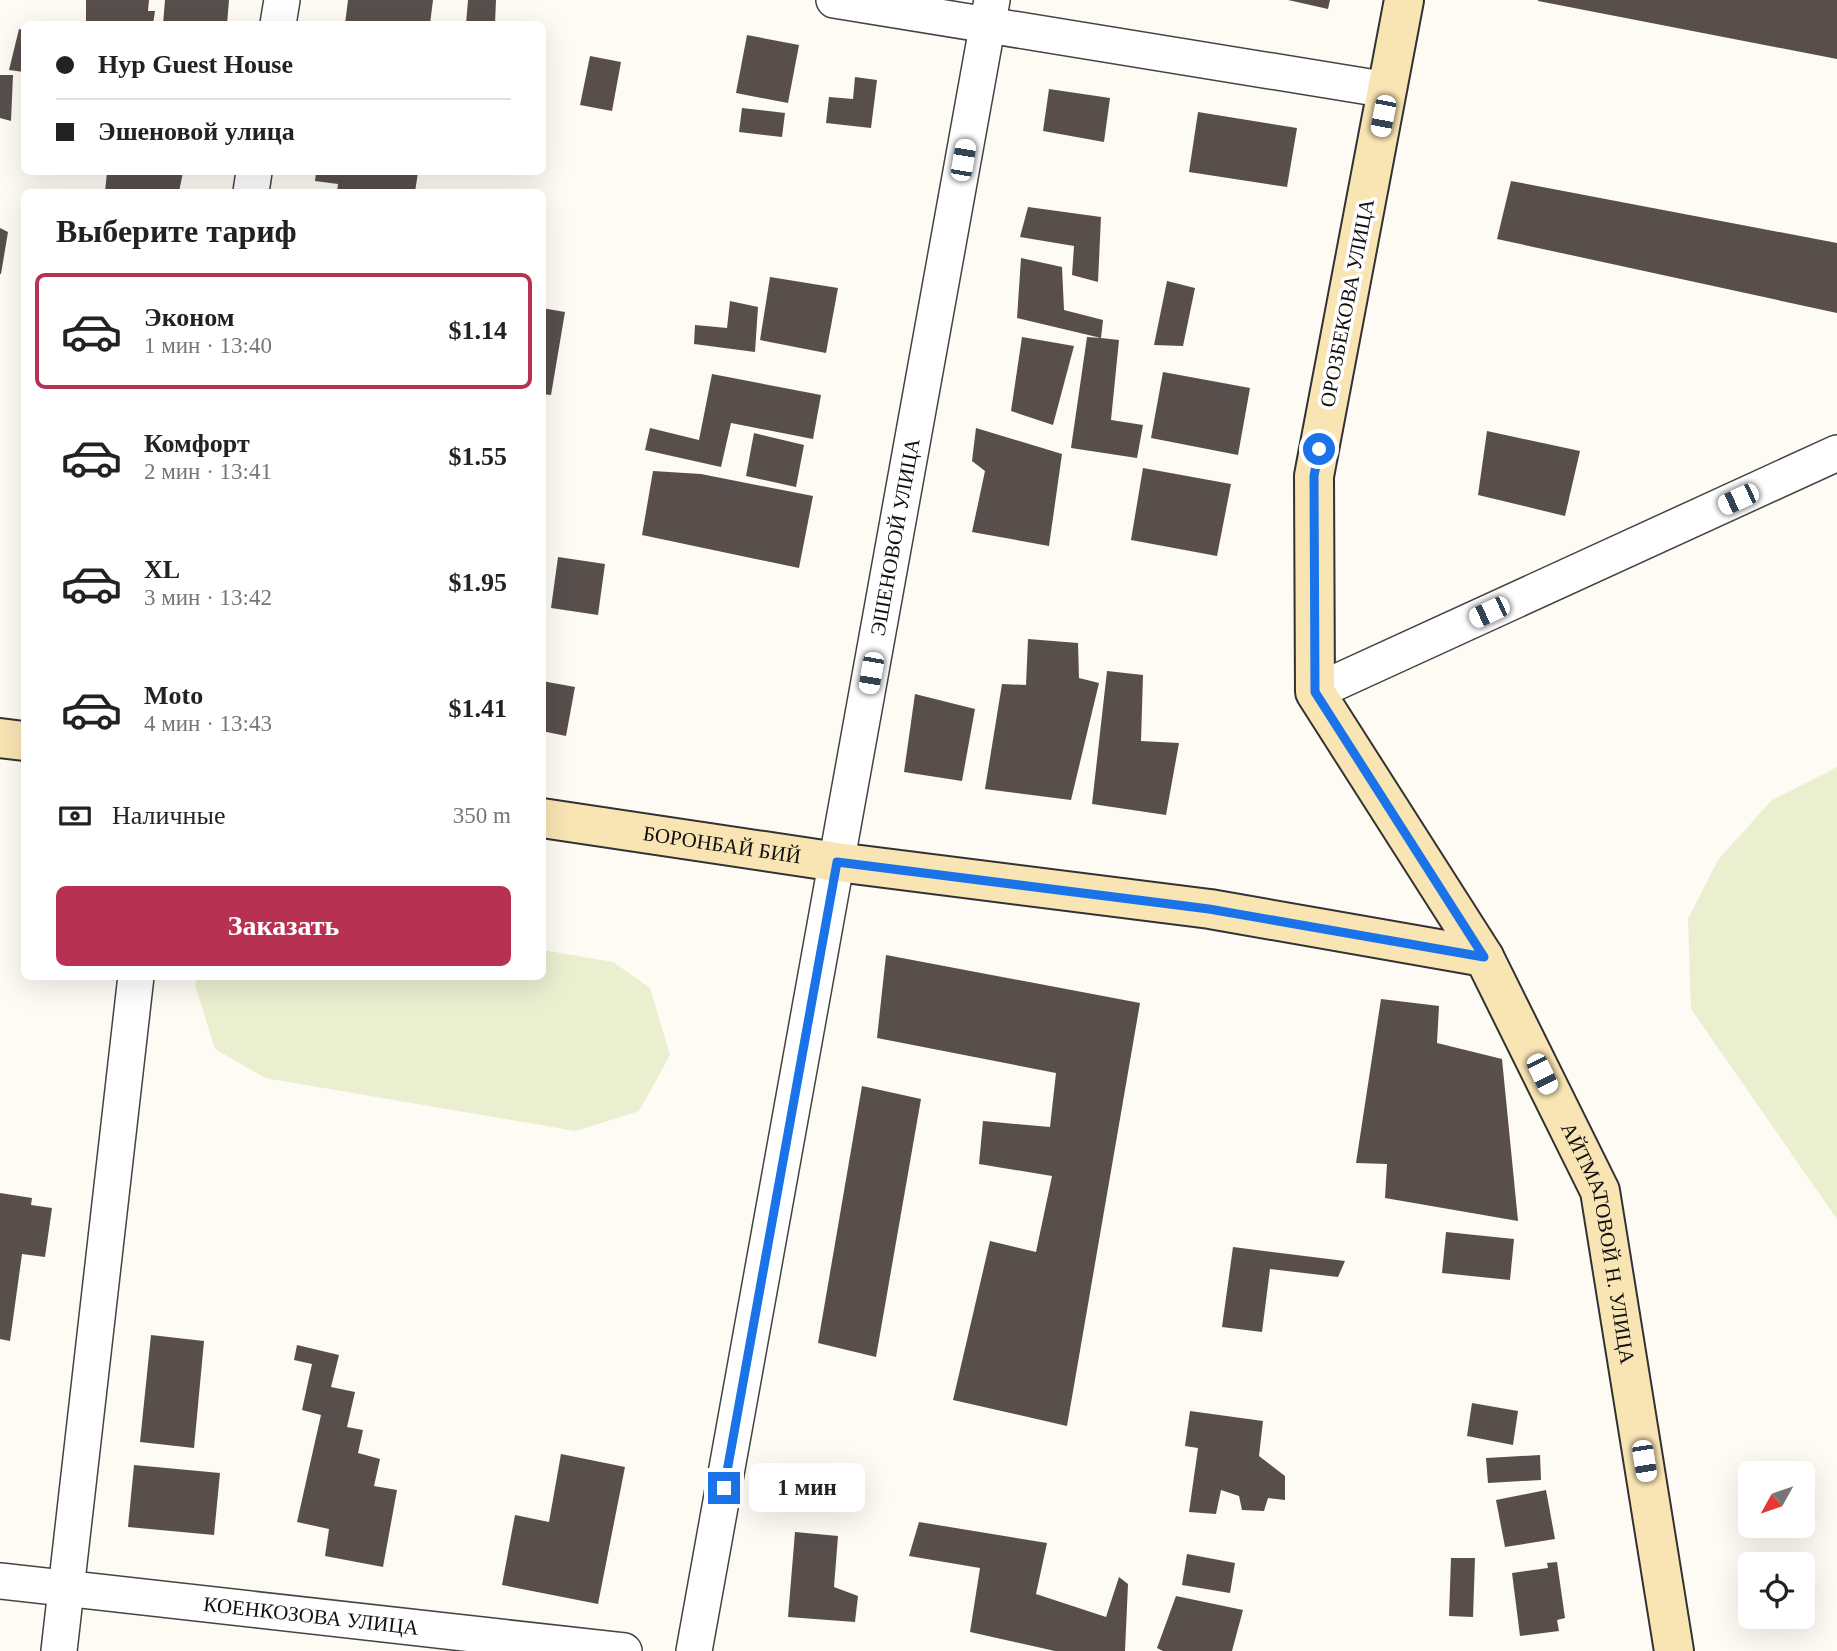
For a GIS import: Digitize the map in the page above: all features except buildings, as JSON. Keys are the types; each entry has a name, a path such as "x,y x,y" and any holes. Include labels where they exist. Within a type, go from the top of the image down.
{"main road":[{"name":"ОРОЗБЕКОВА УЛИЦА","path":"1315,692 1314,476 1404,0"},
{"name":"АЙТМАТОВОЙ Н. УЛИЦА","path":"1315,692 1484,957 1600,1191 1674,1651"},
{"path":"0,738 21,741"},
{"name":"БОРОНБАЙ БИЙ","path":"546,819 837,862 1209,909 1484,957"}],"street":[{"path":"278,21 282,0"},
{"path":"834,0 990,13 1388,90"},
{"name":"ЭШЕНОВОЙ УЛИЦА","path":"694,1651 990,13"},
{"path":"1315,692 1837,453"},
{"path":"59,1651 136,980"},
{"name":"КОЕНКОЗОВА УЛИЦА","path":"0,1581 624,1651"}],"green space":[{"path":"1837,767 1837,1219 1691,1009 1688,919 1718,860 1771,801"},
{"path":"546,951 613,962 650,988 670,1055 639,1111 576,1131 265,1078 215,1049 195,985 197,980 546,980"}],"route":[{"path":"724,1488 837,862 1209,909 1484,957 1315,692 1314,476 1319,449"}]}
